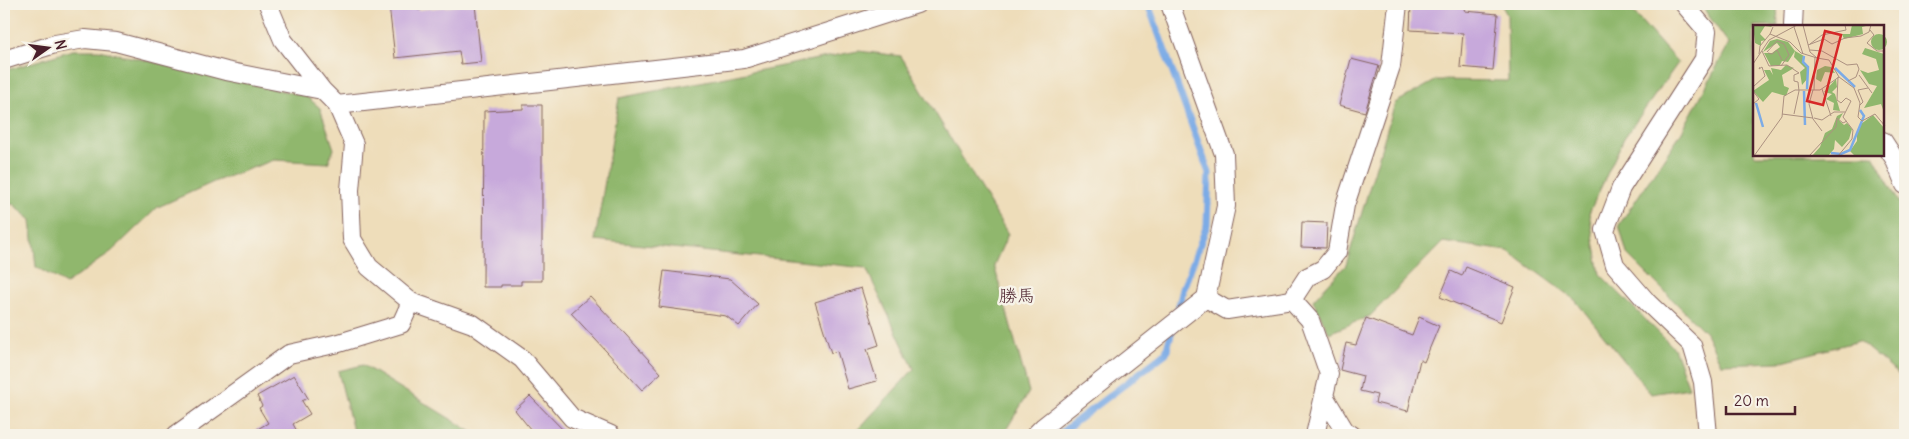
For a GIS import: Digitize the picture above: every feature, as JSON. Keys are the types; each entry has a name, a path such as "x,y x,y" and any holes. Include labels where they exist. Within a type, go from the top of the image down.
{"street":[{"path":"268,4 283,40 322,90 337,105 354,144 350,190 352,239 369,266 411,302 473,324 522,359 572,418 611,435"},
{"path":"337,105 744,59 917,4"},
{"path":"1035,435 1206,298 1226,206 1224,154 1170,4"},
{"path":"1206,298 1227,310 1292,300 1307,277 1323,268 1336,252 1344,205 1391,66 1398,4"},
{"path":"1684,4 1707,31 1704,59 1621,188 1606,230 1615,265 1648,303 1692,345 1703,382 1708,435"},
{"path":"1793,25 1794,4"},
{"path":"4,60 55,44 85,39 116,42 226,72 322,90"},
{"path":"1884,143 1894,158 1905,185"},
{"path":"1292,300 1310,320 1329,374 1316,435"},
{"path":"176,435 289,354 339,343 400,324 411,302"},
{"path":"1324,396 1345,431 1352,435"}],"green space":[{"path":"1501,4 1626,4 1678,63 1624,138 1589,213 1600,274 1674,348 1689,388 1651,394 1575,300 1508,251 1443,242 1370,316 1329,333 1313,300 1346,265 1395,103 1437,80 1508,81 1507,15"},
{"path":"1700,4 1777,4 1778,25 1753,25 1753,156 1874,156 1902,208 1902,276 1905,292 1905,380 1859,341 1779,362 1721,364 1706,333 1627,254 1619,225 1681,133 1729,44"},
{"path":"73,50 99,50 306,96 320,108 334,149 328,163 274,160 216,181 158,207 112,251 66,284 36,267 31,220 13,204 4,207 4,71"},
{"path":"858,51 901,56 1008,234 994,265 1029,392 1003,435 853,435 914,369 866,268 595,240 619,98"},
{"path":"363,365 475,435 354,435 338,371"}],"building":[{"path":"417,4 418,10 475,4 481,62 461,64 459,51 395,58 389,5"},
{"path":"1411,4 1466,4 1465,11 1498,14 1493,70 1460,67 1463,33 1410,30"},
{"path":"1351,59 1379,66 1365,112 1339,105"},
{"path":"523,105 542,105 542,281 521,281 521,285 483,287 484,111 523,109"},
{"path":"1302,222 1327,223 1326,248 1301,247"},
{"path":"1466,267 1515,287 1501,322 1440,297 1451,271 1462,276"},
{"path":"664,271 730,279 758,304 739,326 726,316 659,307"},
{"path":"861,288 879,345 867,349 877,381 848,389 837,351 831,353 815,302"},
{"path":"590,296 661,373 642,390 571,313"},
{"path":"1419,317 1439,326 1424,362 1420,360 1408,411 1375,403 1377,395 1360,391 1363,376 1340,370 1346,343 1356,345 1366,318 1412,335"},
{"path":"294,375 308,398 302,401 310,414 293,424 299,435 247,435 268,423 259,408 262,406 257,396"},
{"path":"530,396 568,435 535,435 515,410"}],"waterway":[{"path":"1148,4 1209,173 1207,225 1183,289 1176,317"},
{"path":"1058,435 1166,353 1172,330"}],"district":[{"name":"勝馬","path":"1017,296"}]}
